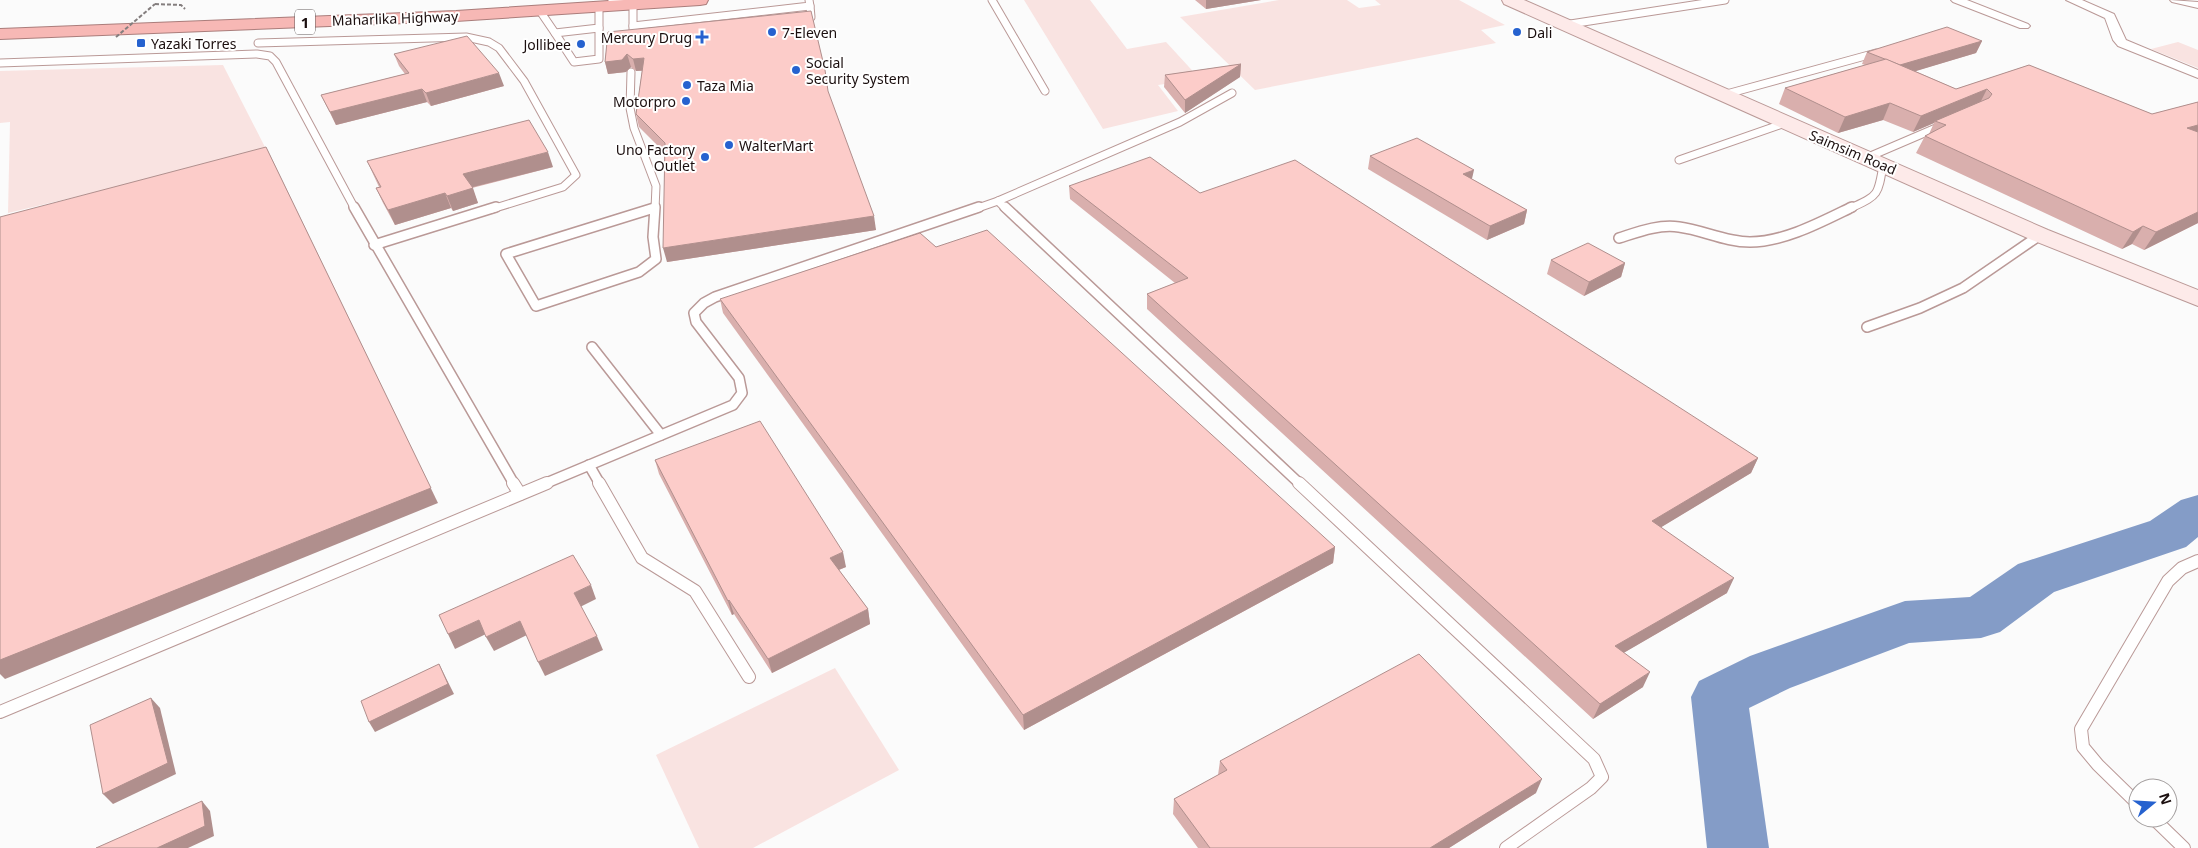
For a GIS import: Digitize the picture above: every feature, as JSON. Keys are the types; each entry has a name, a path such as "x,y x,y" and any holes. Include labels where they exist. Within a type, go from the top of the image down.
{"highway":[{"name":"Maharlika Highway","path":"0,34 540,11 606,4 633,5 694,0"}],"street":[{"name":"Saimsim Road","path":"1510,0 2040,235 2198,299"},
{"path":"1957,0 2024,26"},
{"path":"2072,0 2110,16 2119,40 2129,48 2198,74"},
{"path":"2176,0 2198,5"}],"lane":[{"path":"992,0 1044,91"},
{"path":"1561,23 1725,0"},
{"path":"633,26 810,3 811,17 800,19"},
{"path":"540,11 574,62 599,59 599,28 606,4"},
{"path":"633,5 632,39 642,35"},
{"path":"1561,23 1636,9"},
{"path":"555,33 599,28"},
{"path":"258,43 445,37 466,37 489,42 499,48 524,81 576,175 563,186 374,244"},
{"path":"1723,95 1848,63 1882,52"},
{"path":"0,63 257,54 270,56 276,62 374,244 520,494"},
{"path":"631,72 630,108 634,128 656,186 652,237 656,259 639,272 536,306 506,254 654,208"},
{"path":"0,712 733,405 742,393 738,378 696,322 694,313 704,303 714,297 998,201 1180,122 1232,93"},
{"path":"1619,238 1648,229 1669,226 1729,240 1764,241 1801,229 1872,198 1879,189 1874,162 1952,121"},
{"path":"1679,160 1785,123"},
{"path":"998,201 1594,759 1602,777 1591,788 1506,848"},
{"path":"1868,327 1920,308 1963,288 2040,235"},
{"path":"592,348 661,435"},
{"path":"589,465 642,558 695,591 749,677"},
{"path":"2128,794 2098,766 2083,747 2081,729 2168,581 2182,568 2198,561"},
{"path":"2163,828 2184,848"}],"path":[{"path":"116,37 155,4 181,5"}],"shaded area":[{"path":"1024,0 1090,0 1127,49 1166,42 1200,79 1158,85 1178,111 1103,129"},
{"path":"1279,0 1347,0 1359,8 1381,5 1375,0 1459,0 1505,25 1481,30 1496,43 1255,90 1180,17"},
{"path":"2178,42 2198,50 2198,68 2151,49"},
{"path":"223,65 267,151 8,213 10,122 0,123 0,71"},
{"path":"835,668 899,770 753,848 699,848 656,755"}],"building":[{"path":"811,11 828,91 874,216 663,248 665,143 636,114 644,58 633,59 627,54 622,60 605,62 608,32"},
{"path":"1947,27 1982,41 1900,65 1867,52"},
{"path":"467,36 499,73 426,93 422,89 330,112 321,95 409,73 394,54"},
{"path":"1886,59 1956,89 2029,65 2152,114 2198,102 2198,125 2187,128 2198,132 2198,212 2156,232 2143,226 2133,232 1925,136 1946,125 1935,121 1989,98 1992,94 1987,89 1921,116 1890,103 1845,117 1785,88"},
{"path":"1241,64 1185,100 1165,75"},
{"path":"529,120 548,152 463,174 473,188 447,196 445,193 388,210 376,188 381,187 367,161"},
{"path":"1417,138 1474,170 1463,174 1527,210 1490,226 1370,156"},
{"path":"266,147 431,488 0,660 0,217"},
{"path":"1150,157 1200,193 1295,160 1758,458 1652,521 1734,578 1615,646 1650,672 1600,704 1147,294 1188,278 1069,186"},
{"path":"987,230 1335,547 1023,715 720,299 920,233 936,247"},
{"path":"1588,243 1625,263 1589,282 1551,260"},
{"path":"760,421 843,552 830,558 868,609 768,659 728,601 655,460"},
{"path":"573,555 591,585 574,593 597,636 538,662 520,621 486,637 479,620 448,634 439,615"},
{"path":"1419,654 1542,779 1430,848 1210,848 1174,799 1227,770 1220,761"},
{"path":"439,664 448,684 369,722 361,701"},
{"path":"151,698 168,763 103,794 90,725"},
{"path":"202,801 205,826 157,848 96,848"}],"waterway":[{"path":"1738,848 1719,697 1770,672 1905,622 1981,617 2036,578 2168,534 2198,512"}],"place":[{"name":"7-Eleven","path":"772,32"},
{"name":"Dali","path":"1517,32"},
{"name":"Mercury Drug","path":"702,37"},
{"name":"Yazaki Torres","path":"141,43"},
{"name":"Jollibee","path":"581,44"},
{"name":"Social Security System","path":"796,70"},
{"name":"Taza Mia","path":"687,85"},
{"name":"Motorpro","path":"686,101"},
{"name":"WalterMart","path":"729,145"},
{"name":"Uno Factory Outlet","path":"705,157"}]}
